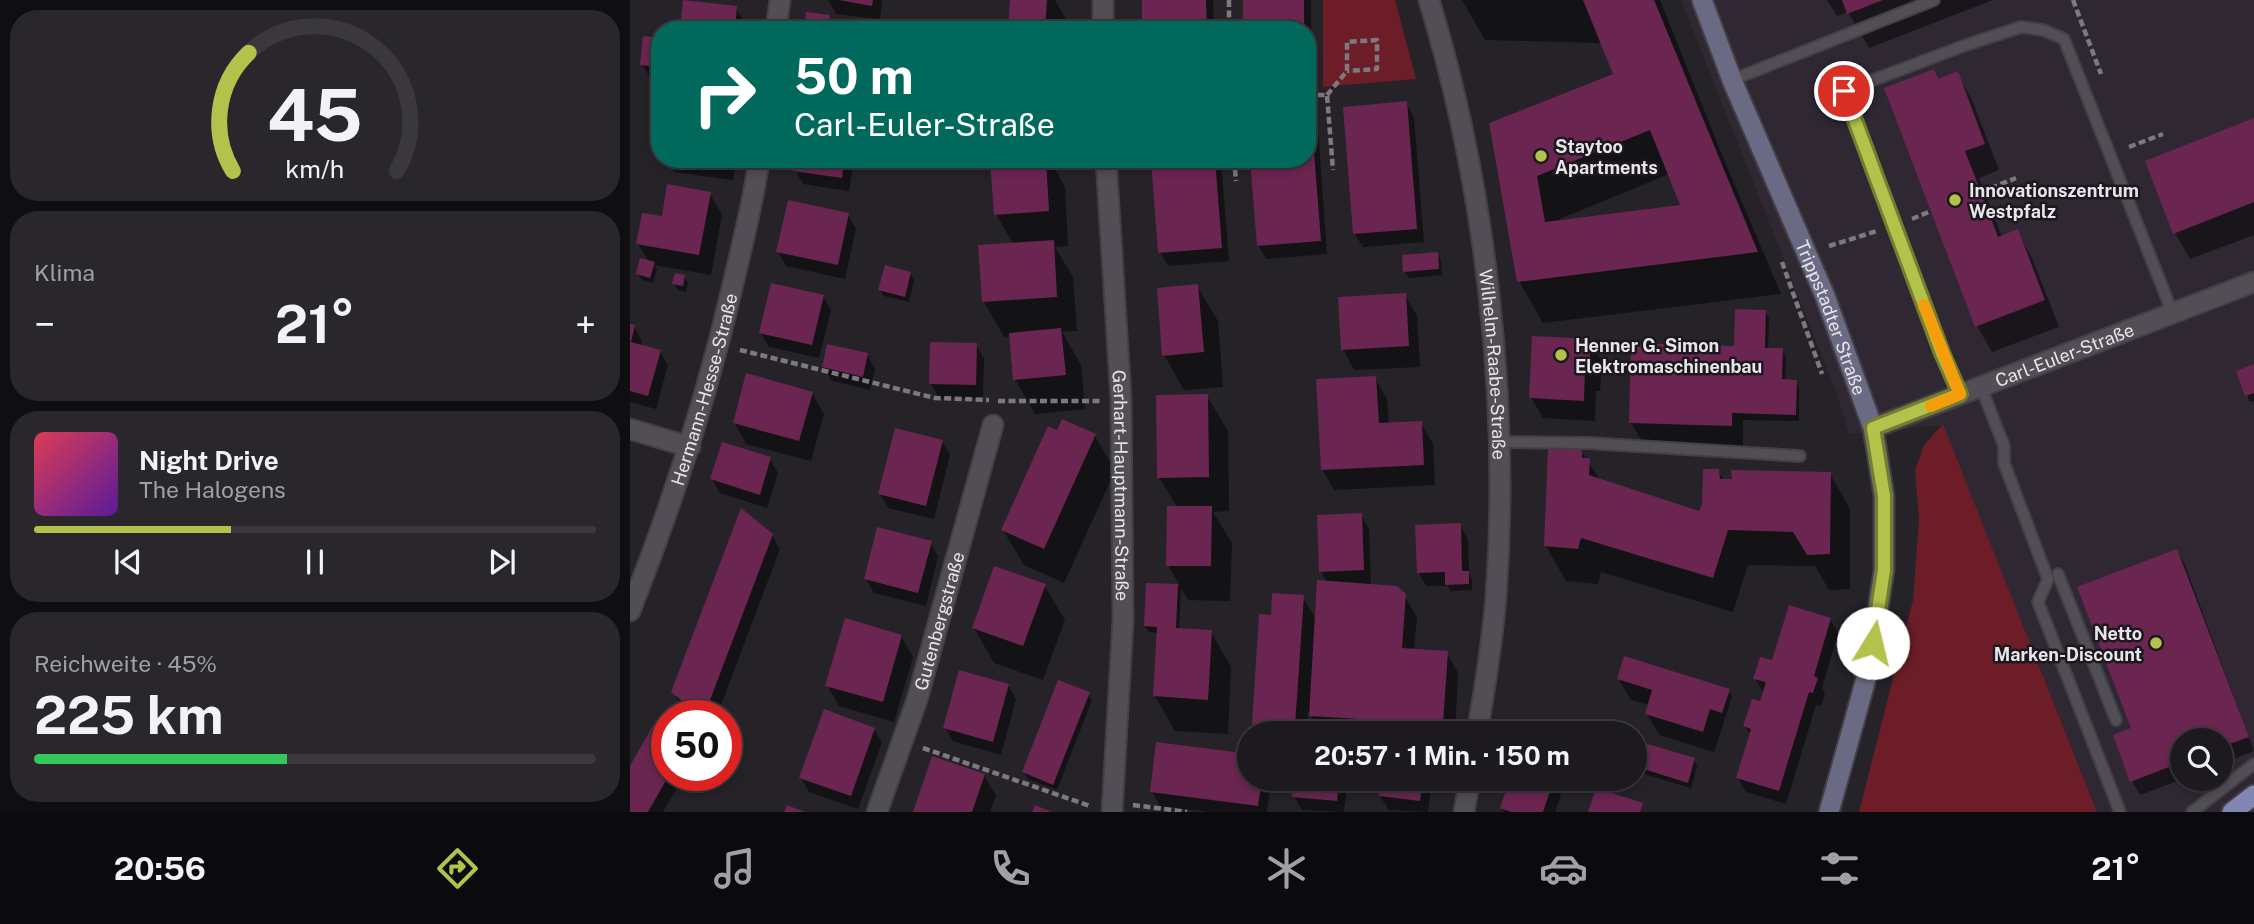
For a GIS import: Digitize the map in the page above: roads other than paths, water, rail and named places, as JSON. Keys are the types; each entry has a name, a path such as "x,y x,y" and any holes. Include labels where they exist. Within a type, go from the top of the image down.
{"main road":[{"name":"Trippstadter Straße","path":"1702,0 1732,80 1808,253 1873,428 1884,496 1884,570 1869,668 1829,812"},
{"path":"2232,812 2254,795"}],"street":[{"path":"777,21 780,0"},
{"path":"1103,0 1103,21"},
{"name":"Wilhelm-Raabe-Straße","path":"1429,0 1448,64 1467,155 1491,310 1500,509 1496,597 1480,721"},
{"name":"Hermann-Hesse-Straße","path":"630,611 690,447 719,344 758,168"},
{"name":"Gerhart-Hauptmann-Straße","path":"1107,168 1121,399 1123,607 1112,808"},
{"name":"Carl-Euler-Straße","path":"1873,428 2254,282"},
{"name":"Gutenbergstraße","path":"877,812 917,700 993,425"},
{"path":"630,429 690,447"},
{"path":"1464,812 1468,791"}],"lane":[{"path":"1732,80 1934,0"},
{"path":"1960,394 1942,353 1844,91 2021,27 2043,30 2064,39 2172,314"},
{"path":"1981,387 2004,446 2004,463 2116,720"},
{"path":"1499,442 1587,443 1800,456"},
{"path":"2053,577 2038,602 2120,812"},
{"path":"2192,812 2254,764"}],"place":[{"name":"Staytoo Apartments","path":"1541,156"},
{"name":"Innovationszentrum Westpfalz","path":"1955,200"},
{"name":"Henner G. Simon Elektromaschinenbau","path":"1561,355"},
{"name":"Netto Marken-Discount","path":"2156,643"}]}
